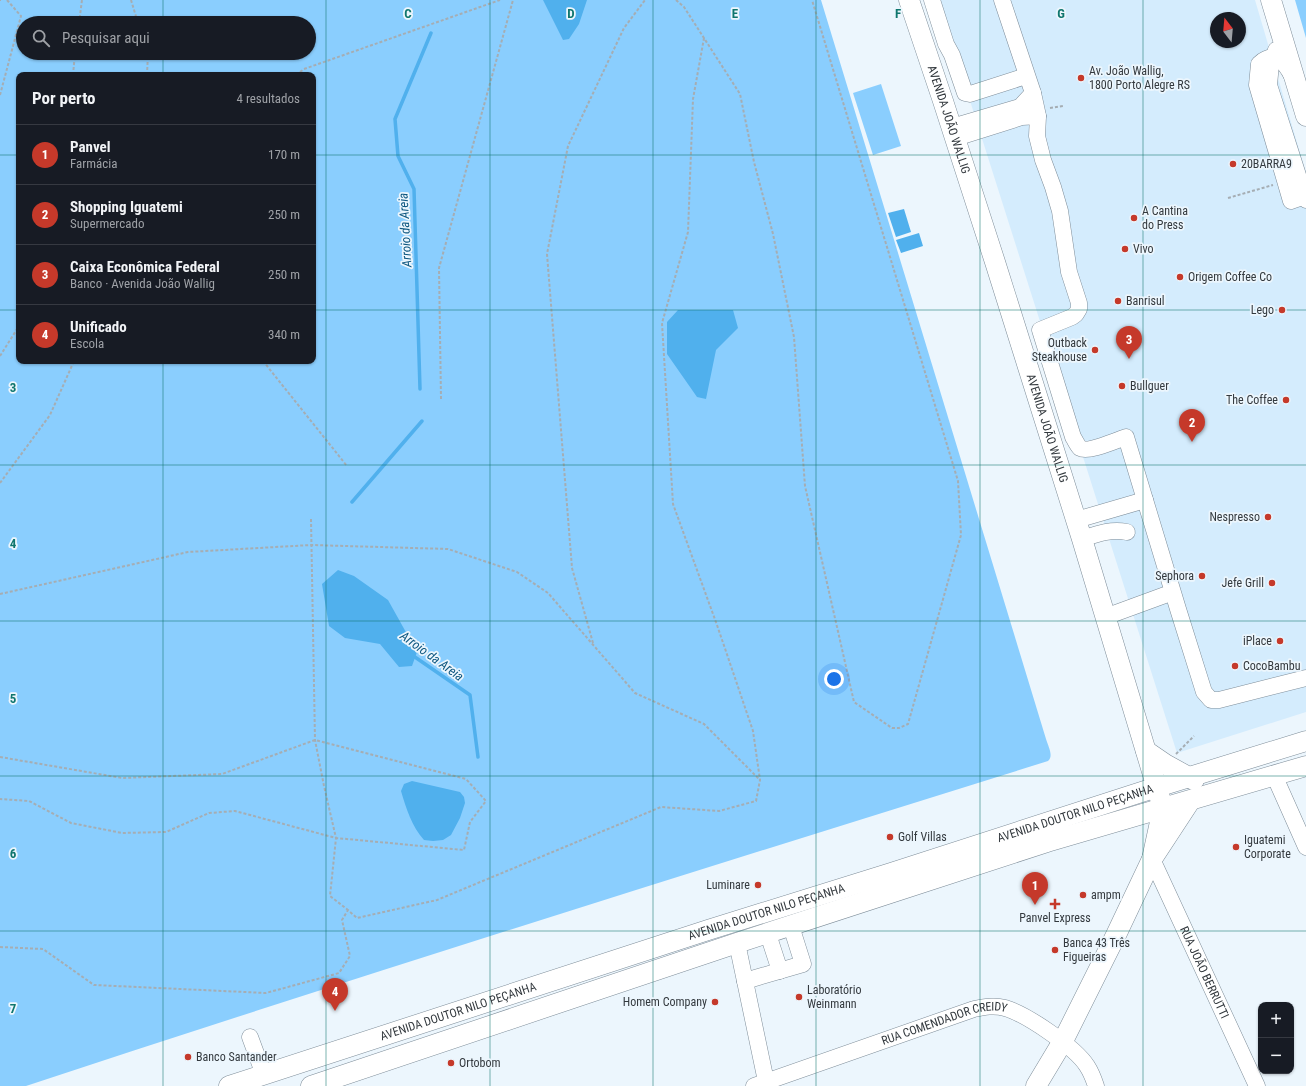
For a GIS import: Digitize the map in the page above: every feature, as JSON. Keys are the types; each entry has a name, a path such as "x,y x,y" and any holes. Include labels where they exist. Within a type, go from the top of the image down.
{"main road":[{"name":"AVENIDA JOÃO WALLIG","path":"909,0 954,133 1082,539 1157,787 1154,850"},
{"path":"1271,0 1306,116"},
{"name":"AVENIDA DOUTOR NILO PEÇANHA","path":"229,1086 260,1080 708,930 1306,740"},
{"path":"1127,796 1134,784 1146,751 1165,764 1189,776 1216,793"},
{"name":"AVENIDA DOUTOR NILO PEÇANHA","path":"311,1086 738,943 1047,842 1306,766"},
{"path":"1036,1086 1063,1041 1116,935 1154,850 1190,801"},
{"path":"738,943 747,927 761,914"}],"street":[{"path":"932,0 946,44 952,55 965,93 970,94 1026,76"},
{"path":"1002,0 1026,76 1033,93 1038,116 1037,136 1043,160 1060,211 1069,272 1078,298 1079,309 1076,314 1072,317 1042,328 1040,333 1073,437 1082,449 1099,446 1126,437 1204,692 1211,700 1219,700 1306,678"},
{"path":"1281,34 1271,64 1269,85 1301,199"},
{"path":"1296,84 1288,68 1278,59 1274,57 1262,61 1259,64 1257,85 1286,181 1301,199"},
{"path":"954,133 1020,107 1033,93"},
{"path":"954,133 1022,116 1038,116"},
{"path":"1076,520 1145,500"},
{"path":"1082,539 1117,530 1126,532"},
{"path":"1105,616 1165,595"},
{"path":"1274,775 1306,847"},
{"name":"RUA JOÃO BERRUTTI","path":"1154,850 1257,1086"},
{"path":"745,981 803,964 791,926"},
{"path":"768,934 780,971"},
{"path":"738,943 763,1085"},
{"name":"RUA COMENDADOR CREIDY","path":"763,1085 974,1009 989,1006 1015,1012 1063,1041 1087,1066 1096,1086"},
{"path":"250,1038 260,1080"}],"path":[{"path":"7,0 20,16"},
{"path":"80,16 82,0"},
{"path":"131,0 136,16"},
{"path":"301,72 500,0"},
{"path":"442,399 439,268 513,0"},
{"path":"594,644 572,568 547,254 568,146 624,28 645,0"},
{"path":"676,0 684,7 740,94 754,162 773,234 794,337 806,486 854,702 892,728 899,728 908,724 961,535 958,482 812,0"},
{"path":"0,95 16,32"},
{"path":"311,519 315,740 336,838 330,896 357,918 437,900 661,807 719,811 756,801 760,780 753,731 717,625 673,504 662,323 688,232 693,99 704,38"},
{"path":"73,72 74,60"},
{"path":"147,72 148,60"},
{"path":"1228,198 1286,181"},
{"path":"0,356 16,331"},
{"path":"0,483 50,415 73,364"},
{"path":"265,364 347,466"},
{"path":"0,594 188,552 311,545 448,548 517,572 548,593 594,644 635,693 704,724 760,780"},
{"path":"1165,764 1194,736"},
{"path":"0,758 122,778 222,774 315,740 466,778 486,801 470,822 464,850 336,838 235,811 209,813 166,832 122,833 71,823 29,801 0,799"},
{"path":"0,947 43,949 94,985 266,993 339,973 350,956 342,920 348,910"}],"shaded area":[{"path":"0,0 821,0 1051,754 1050,759 1048,761 408,962 26,1086 0,1086"},
{"path":"543,0 587,0 579,24 569,39 563,40"},
{"path":"938,0 1255,0 1306,173 1306,712 1177,753"},
{"path":"1295,0 1306,0 1306,38"},
{"path":"881,84 901,146 873,155 853,93"},
{"path":"904,209 911,232 896,237 888,213"},
{"path":"919,233 923,246 901,253 896,240"},
{"path":"678,310 733,310 738,328 716,350 706,399 697,397 667,354 667,322"},
{"path":"338,570 354,576 388,600 417,652 412,666 399,667 380,644 345,638 329,626 322,584"},
{"path":"412,781 460,792 464,797 465,803 460,818 451,835 443,840 424,840 413,823 407,811 401,791 404,784"}],"waterway":[{"name":"Arroio da Areia","path":"420,389 414,189 398,156 395,119 431,33"},
{"name":"Arroio da Areia","path":"352,502 422,421"},
{"name":"Arroio da Areia","path":"412,655 470,695 478,757"}],"place":[{"name":"Av. João Wallig, 1800 Porto Alegre RS","path":"1081,78"},
{"name":"20BARRA9","path":"1233,164"},
{"name":"A Cantina do Press","path":"1134,218"},
{"name":"Vivo","path":"1125,249"},
{"name":"Origem Coffee Co","path":"1180,277"},
{"name":"Banrisul","path":"1118,301"},
{"name":"Lego","path":"1282,310"},
{"name":"Outback Steakhouse","path":"1095,350"},
{"name":"Caixa Econômica Federal","path":"1129,359"},
{"name":"Bullguer","path":"1122,386"},
{"name":"The Coffee","path":"1286,400"},
{"name":"Shopping Iguatemi","path":"1192,442"},
{"name":"Nespresso","path":"1268,517"},
{"name":"Sephora","path":"1202,576"},
{"name":"Jefe Grill","path":"1272,583"},
{"name":"iPlace","path":"1280,641"},
{"name":"CocoBambu","path":"1235,666"},
{"name":"Golf Villas","path":"890,837"},
{"name":"Iguatemi Corporate","path":"1236,847"},
{"name":"Luminare","path":"758,885"},
{"name":"ampm","path":"1083,895"},
{"name":"Panvel Express","path":"1055,904"},
{"name":"Panvel","path":"1035,905"},
{"name":"Banca 43 Três Figueiras","path":"1055,950"},
{"name":"Laboratório Weinmann","path":"799,997"},
{"name":"Homem Company","path":"715,1002"},
{"name":"Unificado","path":"335,1011"},
{"name":"Banco Santander","path":"188,1057"},
{"name":"Ortobom","path":"451,1063"}]}
